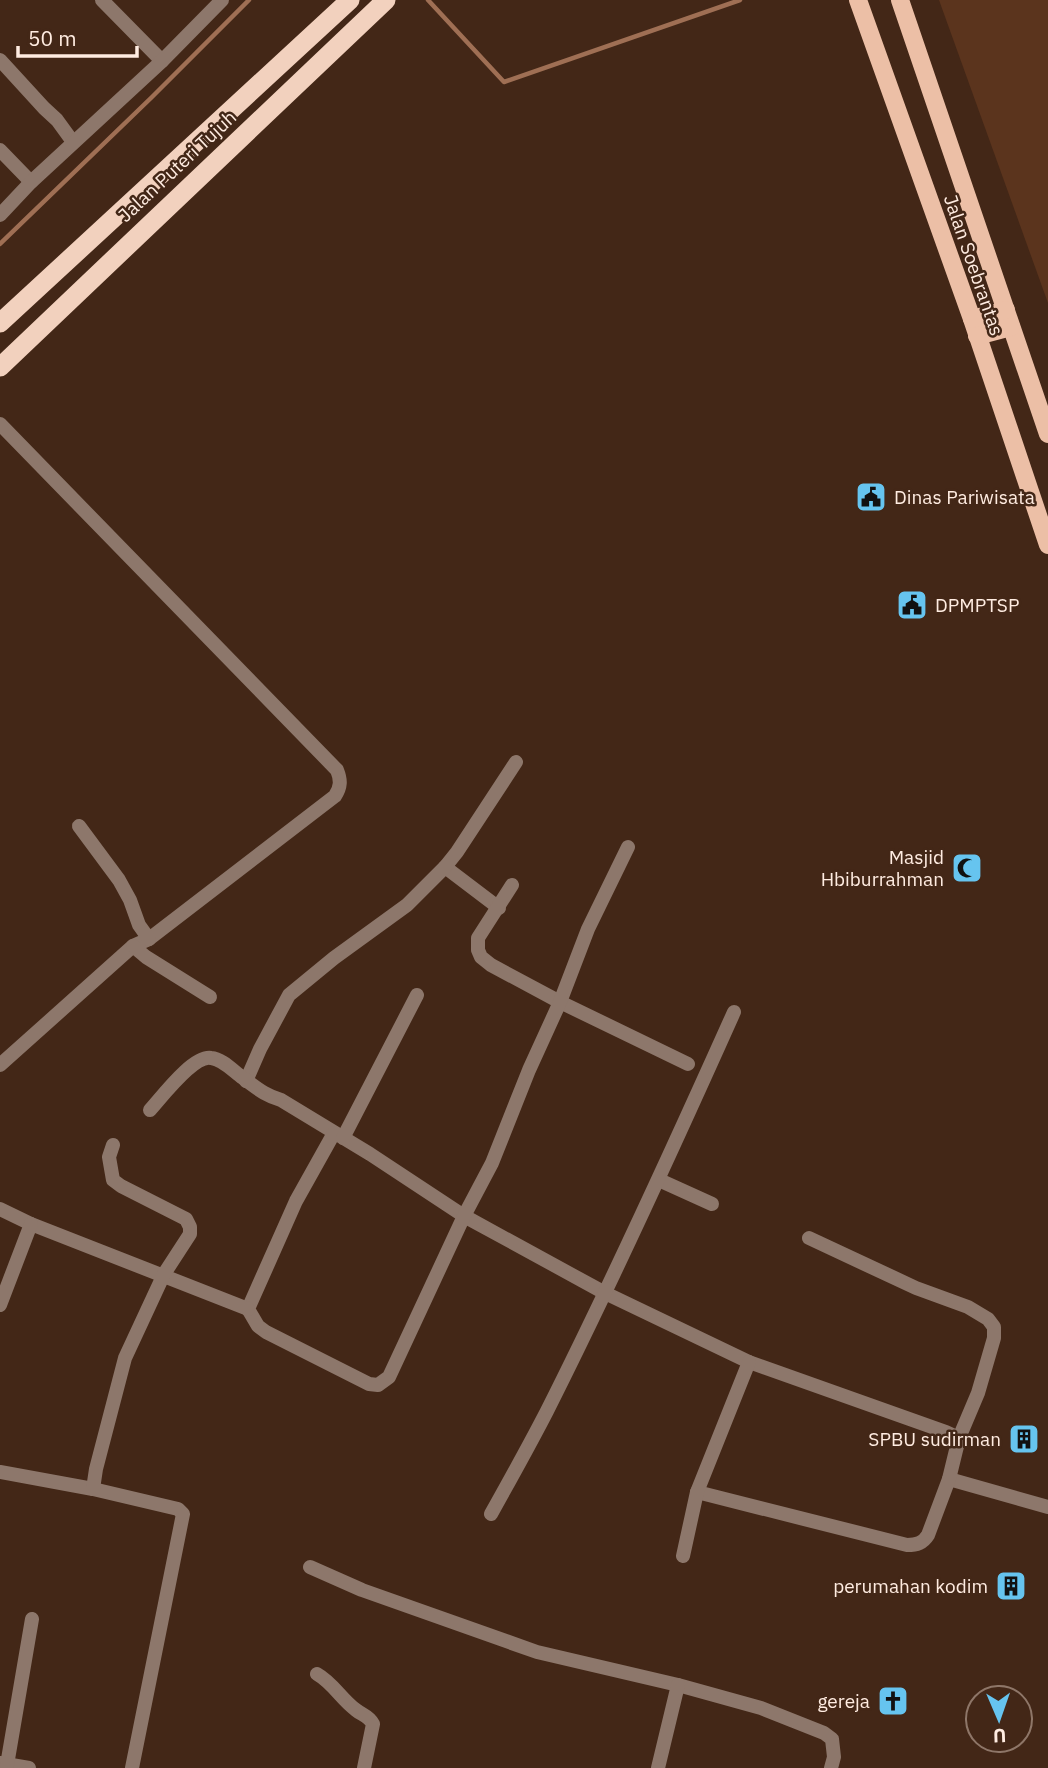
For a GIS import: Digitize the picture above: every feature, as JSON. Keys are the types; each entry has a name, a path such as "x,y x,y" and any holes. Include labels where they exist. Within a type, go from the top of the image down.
{"highway":[{"name":"Jalan Puteri Tujuh","path":"0,323 350,0"},
{"name":"Jalan Puteri Tujuh","path":"0,366 386,0"}],"main road":[{"name":"Jalan Soebrantas","path":"858,0 1048,545"},
{"name":"Jalan Soebrantas","path":"900,0 1048,434"},
{"path":"974,328 1008,319"}],"street":[{"path":"102,0 162,61"},
{"path":"0,215 31,182 162,61 222,0"},
{"path":"0,60 57,120 73,142"},
{"path":"0,150 31,182"},
{"path":"0,424 337,770 341,782 335,796 149,939 133,946 0,1065"},
{"path":"246,1081 289,995 334,958 407,905 445,867 516,762"},
{"path":"79,826 119,880 139,925 149,939"},
{"path":"0,1209 31,1224 248,1309 252,1318 266,1332 369,1384 379,1385 388,1377 492,1163 588,929 628,847"},
{"path":"445,867 499,908"},
{"path":"512,885 478,937 481,957 560,1002 688,1064"},
{"path":"133,946 210,997"},
{"path":"248,1309 296,1201 338,1136 417,995"},
{"path":"491,1514 546,1413 605,1293 659,1180 733,1012"},
{"path":"150,1110 185,1071 201,1059 212,1058 228,1066 267,1096 281,1100 464,1216 605,1293 749,1362 959,1438"},
{"path":"93,1489 125,1358 164,1274 190,1234 186,1219 113,1180 109,1157 113,1145"},
{"path":"659,1180 712,1204"},
{"path":"0,1305 31,1224"},
{"path":"697,1492 907,1545 917,1545 928,1535 949,1479 959,1438 978,1392 994,1338 994,1327 988,1319 968,1307 916,1288 809,1238"},
{"path":"683,1556 697,1492 749,1362"},
{"path":"0,1472 93,1489 178,1509 183,1514 132,1768"},
{"path":"949,1479 1048,1507"},
{"path":"310,1567 362,1590 537,1652 678,1685 761,1708 824,1732 834,1745 831,1768"},
{"path":"29,1768 4,1764 32,1619"},
{"path":"317,1674 326,1679 354,1709 370,1718 373,1724 364,1768"},
{"path":"658,1768 678,1685"}],"shaded area":[{"path":"939,0 1048,0 1048,303"}],"waterway":[{"path":"0,244 249,0"},
{"path":"428,0 504,82 740,0"}],"place":[{"name":"Dinas Pariwisata","path":"871,497"},
{"name":"DPMPTSP","path":"912,605"},
{"name":"Masjid Hbiburrahman","path":"967,868"},
{"name":"SPBU sudirman","path":"1024,1439"},
{"name":"perumahan kodim","path":"1011,1586"},
{"name":"gereja","path":"893,1701"}]}
